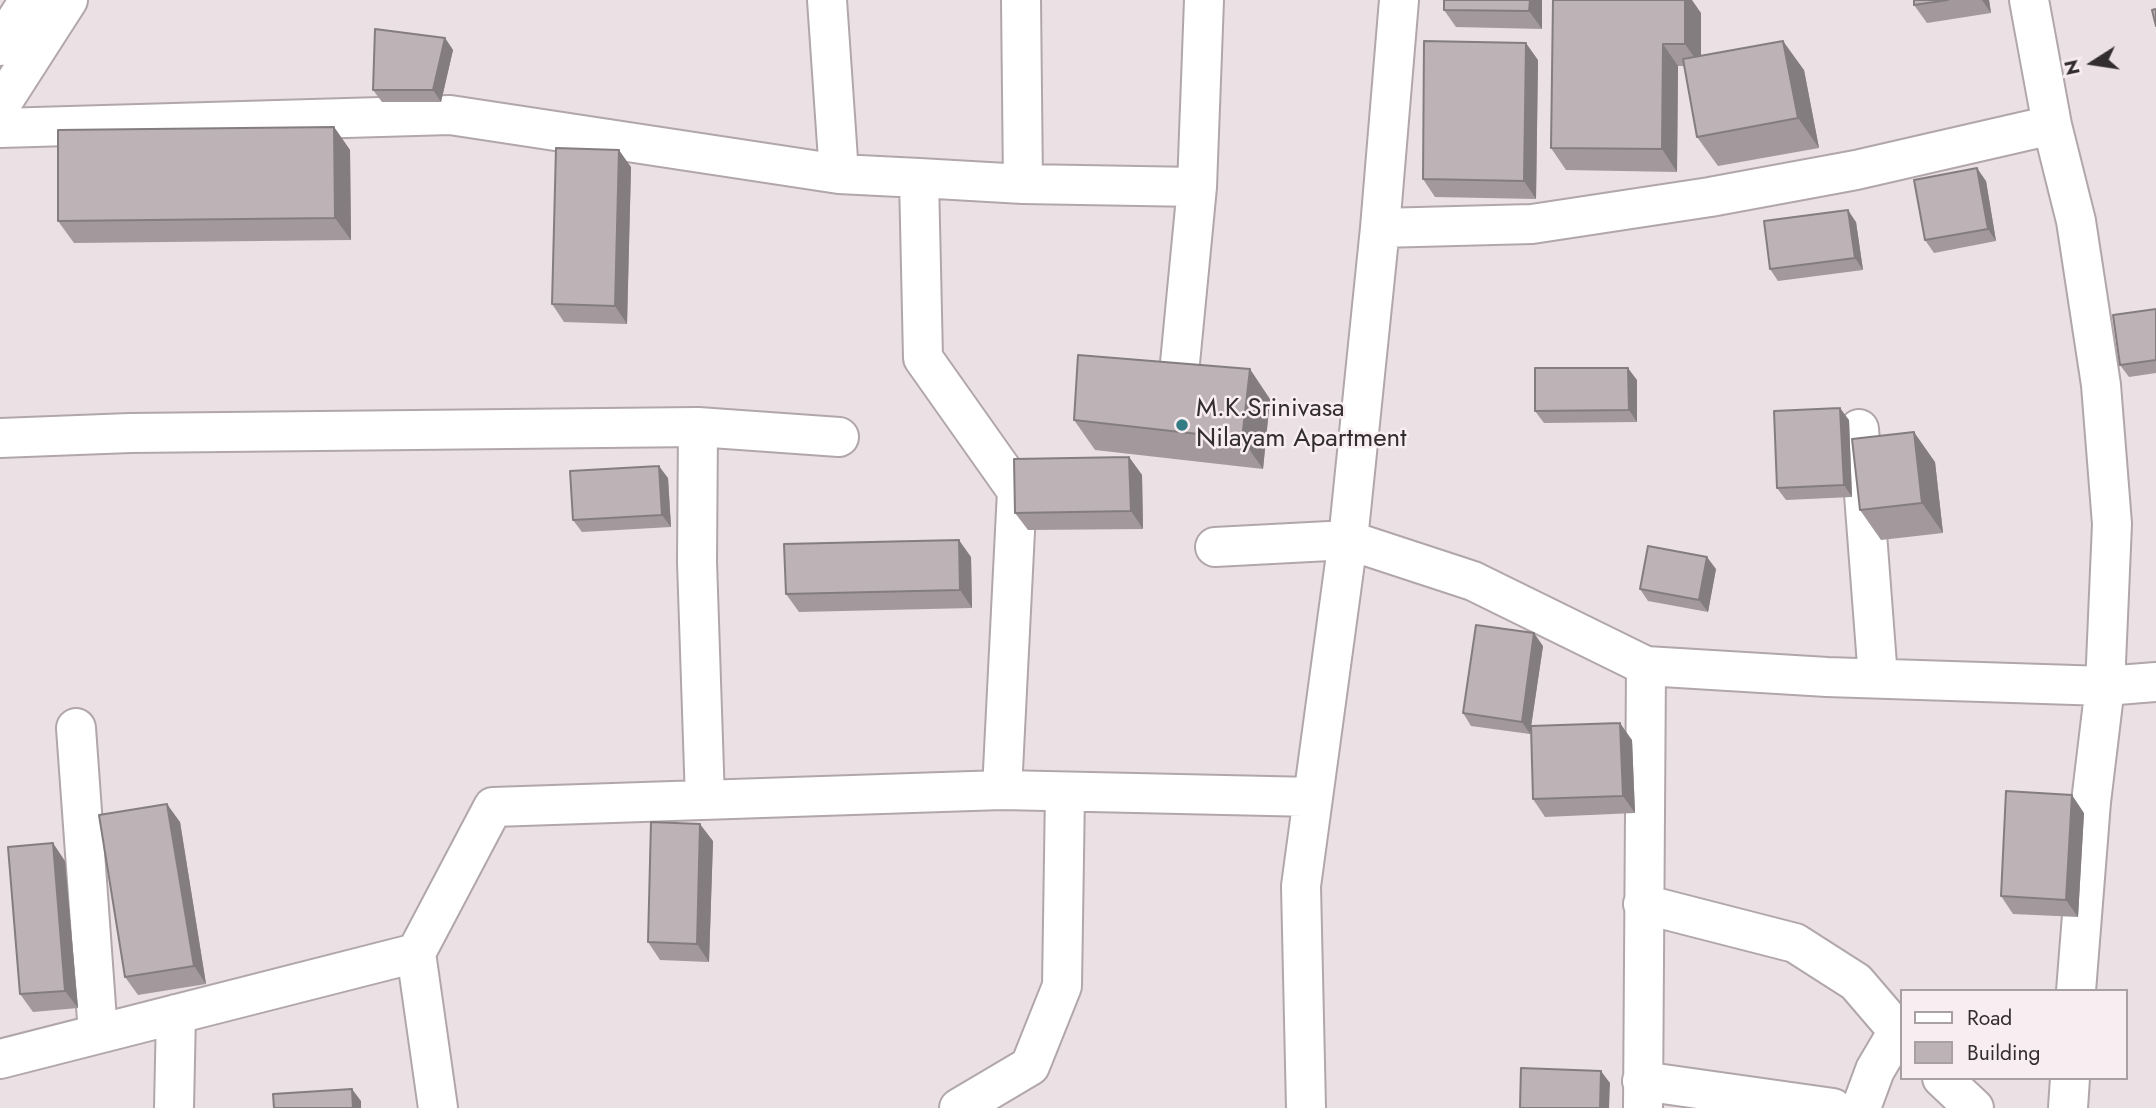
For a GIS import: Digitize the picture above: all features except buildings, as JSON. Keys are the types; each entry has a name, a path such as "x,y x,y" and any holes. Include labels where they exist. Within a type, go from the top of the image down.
{"street":[{"path":"0,46 29,0"},
{"path":"0,106 68,0"},
{"path":"827,0 839,174"},
{"path":"1021,0 1024,184"},
{"path":"1180,363 1197,187 1205,0"},
{"path":"1306,1108 1301,886 1348,540 1380,228 1399,0"},
{"path":"2029,0 2052,125 2076,220 2101,385 2112,524 2105,687 2091,803 2076,989"},
{"path":"0,128 450,115 839,174 1024,184 1197,187"},
{"path":"1380,228 1546,222 1710,197 1856,170 2052,125"},
{"path":"919,178 923,358 1017,491 1002,790"},
{"path":"698,426 696,562 705,800"},
{"path":"0,438 130,433 698,426 839,437"},
{"path":"1859,429 1878,678"},
{"path":"1214,547 1348,540 1473,581 1646,666 2105,687 2156,682"},
{"path":"1646,666 1642,1095 1833,1108"},
{"path":"76,728 99,1034"},
{"path":"438,1108 416,953 494,807 1002,790 1313,797"},
{"path":"959,1108 1030,1066 1062,986 1065,792"},
{"path":"1643,904 1795,943 1856,982 1900,1034 1875,1070 1861,1108"},
{"path":"0,1059 416,953"},
{"path":"174,1108 176,1014"},
{"path":"1944,1080 1974,1108"},
{"path":"2068,1108 2070,1080"}],"place":[{"name":"M.K.Srinivasa Nilayam Apartment","path":"1182,425"}]}
